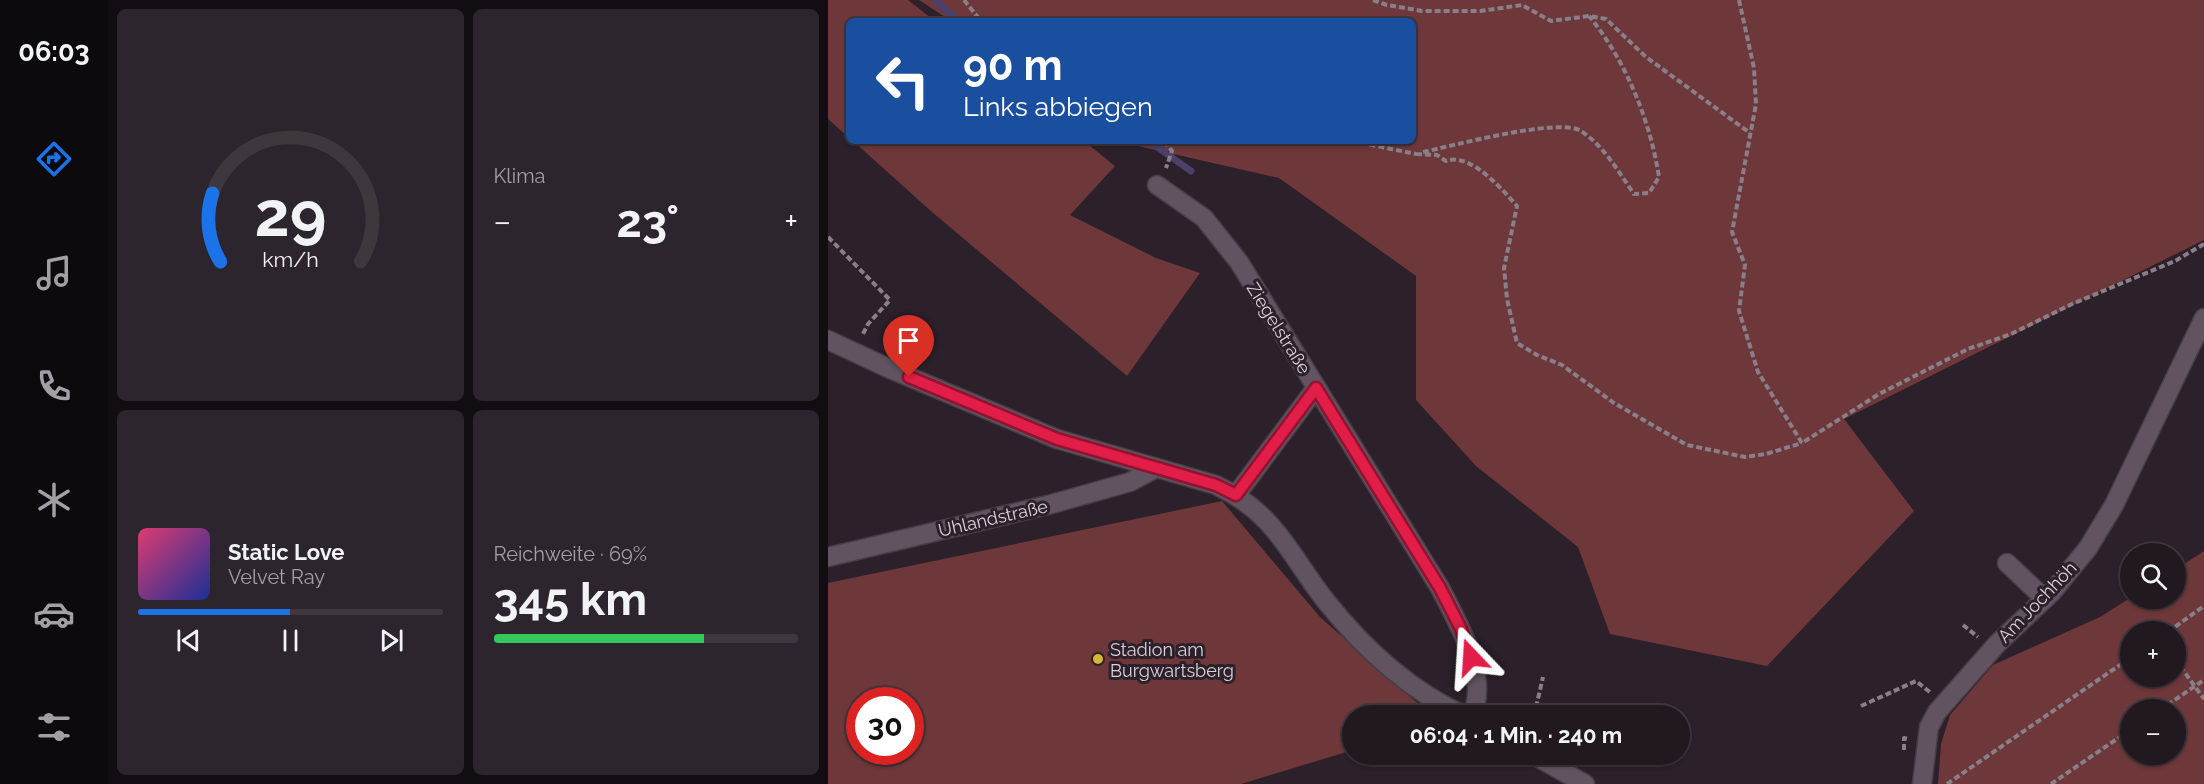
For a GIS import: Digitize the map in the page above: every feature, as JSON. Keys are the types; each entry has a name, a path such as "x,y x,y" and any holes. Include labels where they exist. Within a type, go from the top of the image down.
{"street":[{"name":"Ziegelstraße","path":"1157,185 1204,218 1225,244 1440,588 1461,629 1475,670 1477,705"},
{"name":"Am Jochhöh","path":"1922,784 1929,727 1937,712 1997,644 2045,599 2088,548 2114,505 2204,318"},
{"path":"828,340 1057,439 1216,485 1236,495 1251,505 1278,533 1324,599 1376,657 1423,694 1444,705"},
{"path":"1236,495 1316,388"},
{"name":"Uhlandstraße","path":"828,557 1048,505 1130,482 1156,468"},
{"path":"2007,563 2045,599"},
{"path":"1551,765 1584,784"}],"path":[{"path":"964,0 979,18"},
{"path":"1373,0 1386,5 1422,10 1480,11 1522,5 1551,21 1589,16 1606,19 1646,57 1750,133"},
{"path":"1739,0 1754,68 1755,104 1732,232 1745,265 1739,311 1758,372 1802,443"},
{"path":"1416,154 1549,127 1579,129 1603,149 1634,194 1649,193 1659,177 1655,148 1619,59 1609,41 1589,16"},
{"path":"1166,144 1172,152 1170,162"},
{"path":"1367,144 1416,154 1437,155 1446,161 1454,158 1464,159 1497,183 1517,206 1504,268 1507,299 1517,343 1537,355 1562,365 1614,403 1686,445 1745,457 1766,454 1802,443 1879,394 1968,349 2011,334 2073,304 2175,261 2204,244"},
{"path":"828,237 890,300 868,324 855,351"},
{"path":"2183,621 2204,606"},
{"path":"1963,625 1978,635 1978,641"},
{"path":"1947,784 2120,665"},
{"path":"2186,673 2204,699"},
{"path":"1536,705 1542,677"},
{"path":"2176,699 2204,680"},
{"path":"1861,706 1916,681 1937,697"},
{"path":"2051,784 2120,737"}],"shaded area":[{"path":"828,0 908,0 931,18 846,18 846,135 828,119"},
{"path":"919,0 2204,0 2204,240 1844,419 1914,511 1767,666 1610,634 1578,547 1476,466 1416,400 1416,276 1279,178 1133,144 1416,144 1416,18 946,18"},
{"path":"856,144 1088,144 1115,166 1070,215 1156,258 1200,273 1127,376 932,212"},
{"name":"Stadion am Burgwartsberg","path":"1222,501 1320,617 1420,705 1342,705 1342,753 1241,784 828,784 828,583"},
{"path":"2204,551 2204,784 1938,784 1941,744 1950,715 1993,665 2100,617 2120,604 2120,609 2186,609 2186,563"}],"waterway":[{"path":"935,0 956,18"},
{"path":"1153,144 1191,171"}],"place":[{"name":"Stadion am Burgwartsberg","path":"1098,659"}],"route":[{"path":"909,377 1057,439 1216,485 1236,495 1316,388 1440,588 1461,629 1471,657"}]}
